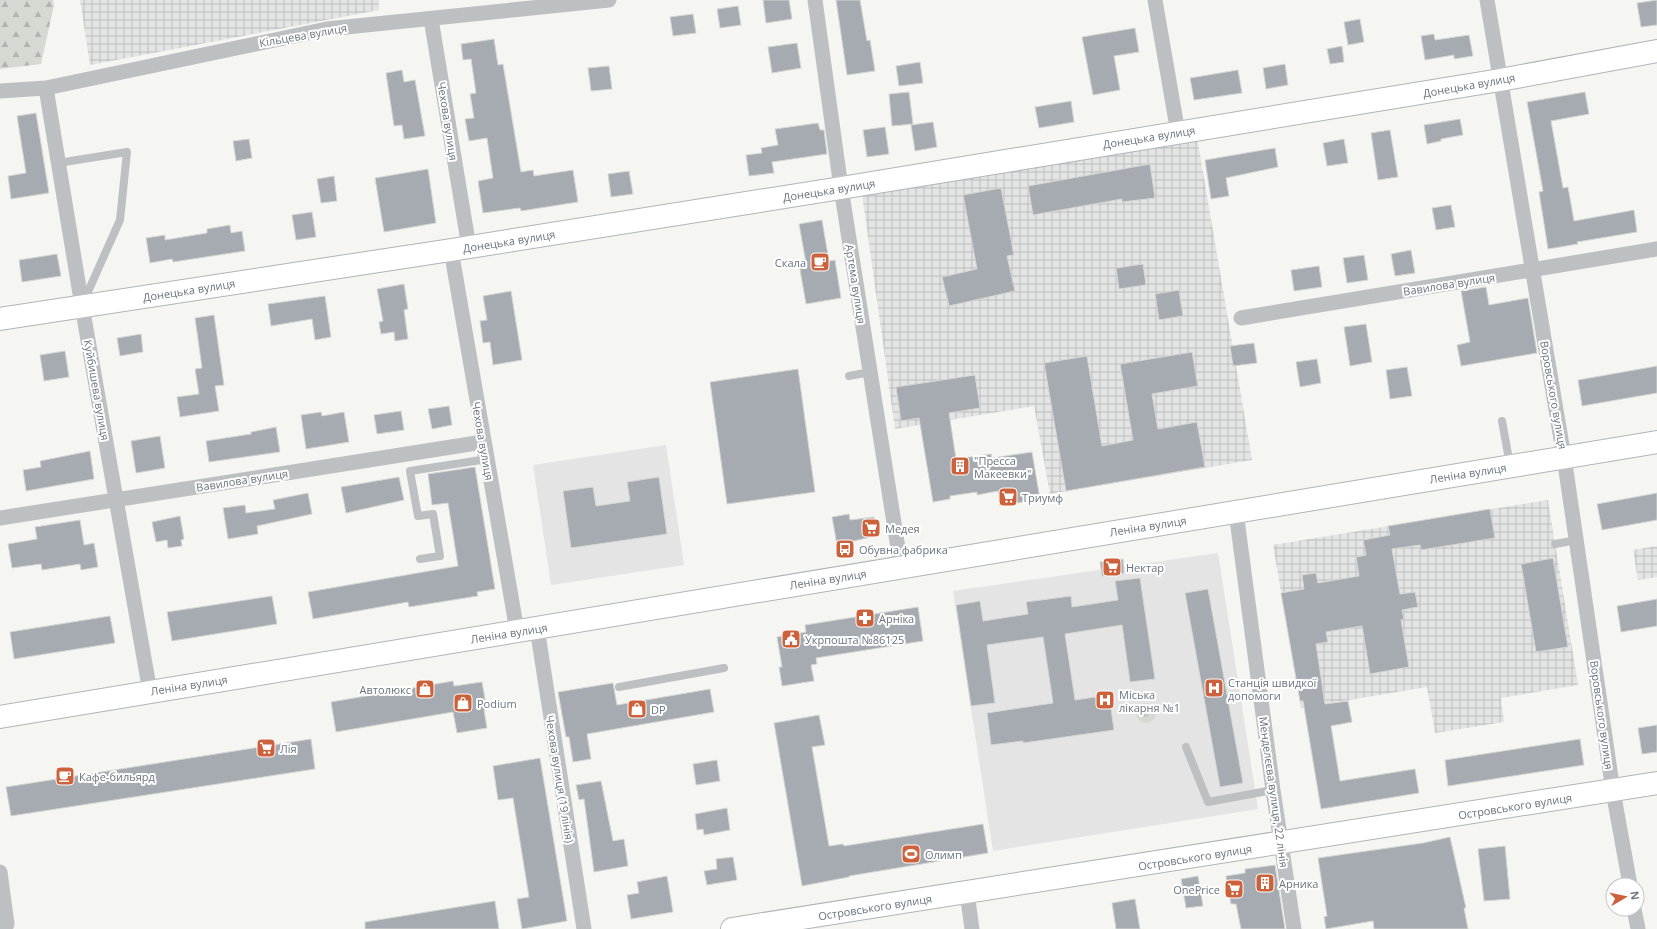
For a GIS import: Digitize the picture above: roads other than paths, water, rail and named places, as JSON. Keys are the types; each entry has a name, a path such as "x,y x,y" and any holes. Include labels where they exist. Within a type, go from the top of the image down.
{"street":[{"name":"Кільцева вулиця","path":"0,91 46,88 327,29 609,0"},
{"name":"Артема вулиця","path":"815,0 841,188 901,567"},
{"path":"1155,0 1178,133"},
{"name":"Воровського вулиця","path":"1487,0 1564,457 1613,791 1629,877"},
{"name":"Чехова вулиця","path":"432,19 483,442 527,630"},
{"name":"Донецька вулиця","path":"0,319 460,249 841,188 1500,80 1657,51"},
{"name":"Куйбишева вулиця","path":"46,88 82,306 150,692"},
{"name":"Вавилова вулиця","path":"1241,318 1657,249"},
{"name":"Вавилова вулиця","path":"0,518 483,442"},
{"name":"Леніна вулиця","path":"0,717 1657,442"},
{"name":"Менделєєва вулиця, 22 лінія","path":"1236,512 1273,790 1294,929"},
{"name":"Чехова вулиця (19 лiнiя)","path":"527,630 584,929"},
{"name":"Островського вулиця","path":"732,929 1282,844 1657,783"},
{"path":"0,872 7,924 5,929"},
{"path":"967,893 972,929"},
{"path":"1636,917 1638,929"}],"lane":[{"path":"58,163 127,152 120,220 82,306"},
{"path":"849,376 870,372"},
{"path":"1502,421 1510,466"},
{"path":"420,559 440,556 433,514 418,516 410,471 481,460 483,442"},
{"path":"1555,544 1577,540"},
{"path":"619,687 724,668"},
{"path":"1186,747 1208,802 1273,790"}],"place":[{"name":"Скала","path":"820,262"},
{"name":"\"Пресса Макеевки\"","path":"960,466"},
{"name":"Триумф","path":"1008,497"},
{"name":"Медея","path":"871,528"},
{"name":"Обувна фабрика","path":"845,549"},
{"name":"Нектар","path":"1112,567"},
{"name":"Арніка","path":"865,618"},
{"name":"Укрпошта №86125","path":"791,639"},
{"name":"Станція швидкої допомоги","path":"1214,688"},
{"name":"Автолюкс","path":"425,689"},
{"name":"Міська лікарня №1","path":"1105,700"},
{"name":"Podium","path":"463,703"},
{"name":"DP","path":"637,709"},
{"name":"Лія","path":"266,748"},
{"name":"Кафе-бильярд","path":"65,776"},
{"name":"Олимп","path":"911,854"},
{"name":"Арника","path":"1265,883"},
{"name":"OnePrice","path":"1234,889"}]}
